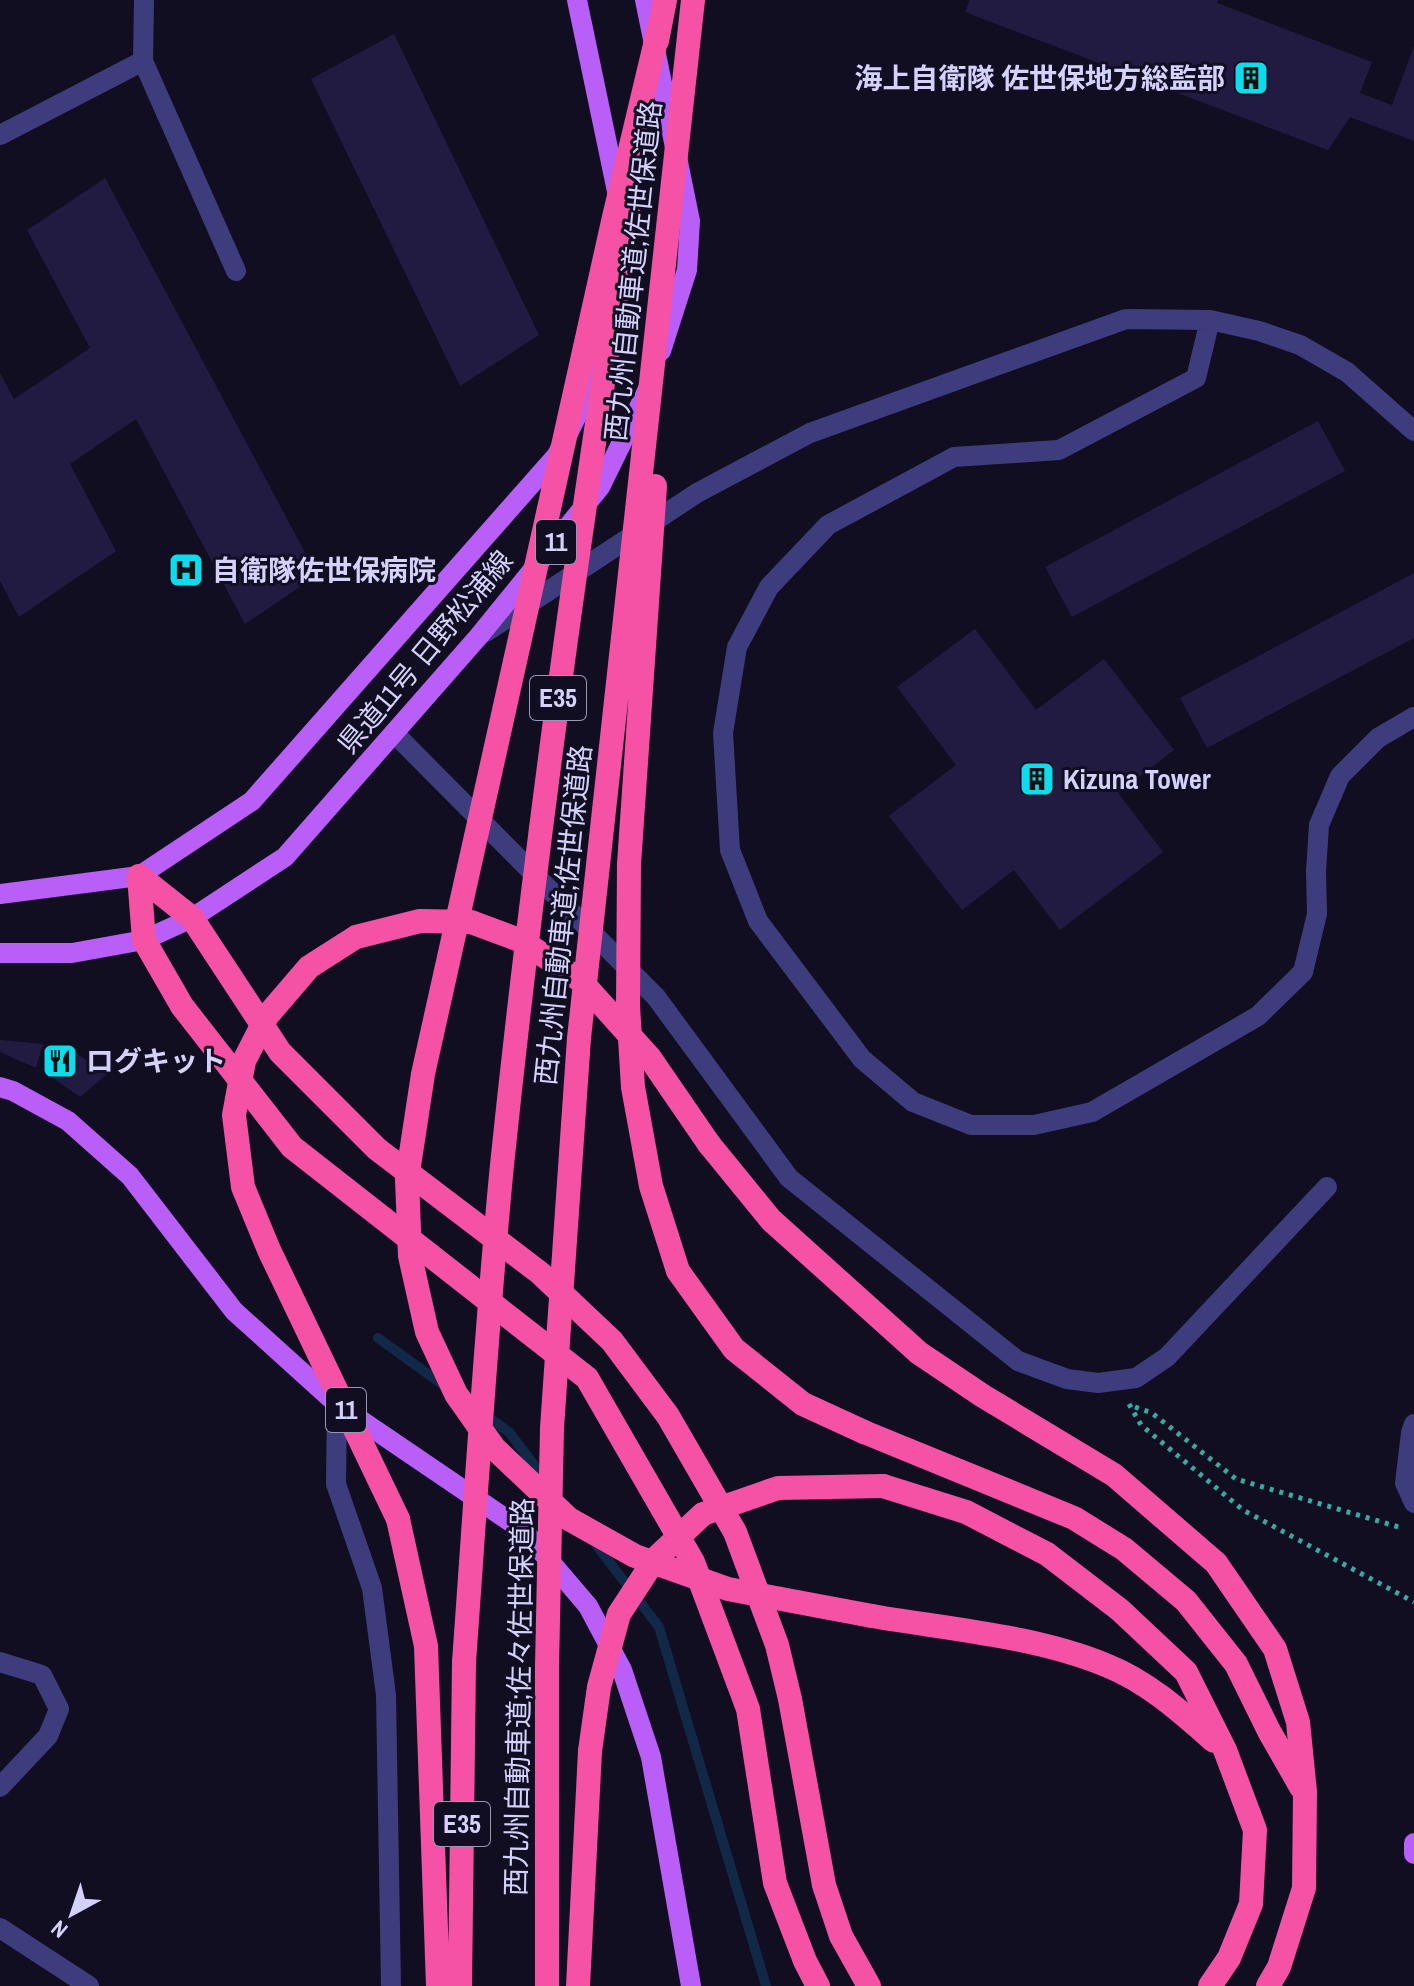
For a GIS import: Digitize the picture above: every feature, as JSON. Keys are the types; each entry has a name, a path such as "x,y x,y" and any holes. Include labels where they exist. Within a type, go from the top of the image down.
{"highway":[{"name":"西九州自動車道;佐世保道路","path":"483,1400 502,1167 545,792 596,425 665,0"},
{"name":"西九州自動車道;佐世保道路","path":"554,1408 579,1038 693,0"},
{"path":"659,28 423,1074 407,1179 410,1256 427,1332 456,1394 494,1448 569,1519 635,1556 728,1589 1043,1645 1110,1666 1172,1703 1225,1750"},
{"path":"667,244 629,864 628,1006 633,1087 651,1186 678,1271 734,1349 803,1404 1074,1518 1124,1549 1186,1601 1236,1664 1269,1731 1305,1792"},
{"path":"139,876 192,918 280,1052 377,1149 540,1273 612,1341 668,1416 735,1532 777,1645 824,1885 841,1936 869,1986"},
{"path":"139,876 144,940 182,1006 292,1147 587,1378 693,1562 748,1709 775,1883 818,1986"},
{"path":"438,1986 426,1646 398,1519 269,1250 243,1187 234,1115 244,1061 267,1016 309,967 356,937 420,921 471,922 522,941 580,980 650,1058 709,1144 771,1220 919,1353 983,1396 1114,1475 1216,1563 1275,1649 1298,1722 1305,1792 1304,1888 1279,1967 1268,1986"},
{"name":"西九州自動車道;佐々佐世保道路","path":"460,1986 464,1662 483,1400"},
{"name":"西九州自動車道;佐々佐世保道路","path":"547,1986 547,1667 554,1408"},
{"path":"578,1986 590,1751 599,1687 619,1614 655,1559 703,1514 778,1488 883,1486 966,1512 1047,1554 1120,1610 1186,1672 1225,1750 1255,1830 1251,1904 1229,1958 1210,1986"}],"main road":[{"name":"県道11号 日野松浦線","path":"0,894 139,876 252,801 557,455 601,369 625,278 625,232 577,0"},
{"name":"県道11号 日野松浦線","path":"0,953 72,953 144,940 192,918 285,857 479,636 600,487 649,387 687,270 690,221 645,0"},
{"name":"11","path":"0,1087 68,1121 130,1176 234,1311 337,1404 524,1531 588,1606 622,1670 651,1757 691,1986"},
{"path":"1414,1843 1414,1854"}],"street":[{"path":"144,0 143,61 236,271"},
{"path":"0,135 143,61"},
{"path":"479,636 697,493 810,433 1126,319 1210,320 1259,331 1300,345 1347,372 1414,431"},
{"path":"1210,320 1196,378 1059,450 954,457 828,525 769,587 737,647 723,733 730,850 758,921 862,1059 913,1102 971,1125 1034,1125 1092,1112 1258,1016 1303,972 1317,914 1319,825 1340,776 1378,738 1414,717"},
{"path":"394,733 656,997 789,1178 1018,1361 1067,1379 1098,1383 1136,1378 1167,1357 1327,1187"},
{"path":"337,1404 336,1484 372,1588 386,1695 391,1986"},
{"path":"1414,1424 1405,1483 1414,1503"},
{"path":"0,1662 42,1675 59,1709 48,1736 0,1787"},
{"path":"0,1928 89,1986"}],"path":[{"path":"1098,1383 1132,1406 1152,1413 1236,1479 1414,1532"},
{"path":"1132,1406 1141,1425 1243,1510 1414,1602"}],"building":[{"name":"海上自衛隊 佐世保地方総監部","path":"970,0 1218,0 1217,3 1372,62 1360,93 1392,105 1414,46 1414,141 1350,117 1328,150 965,12"},
{"path":"394,34 539,335 460,386 311,79"},
{"path":"105,178 317,575 245,624 136,419 70,464 116,551 19,617 0,581 0,373 14,399 90,348 27,230"},
{"path":"1318,421 1345,471 1072,617 1045,567"},
{"path":"1414,573 1414,638 1207,748 1180,698"},
{"name":"Kizuna Tower","path":"975,629 1036,710 1104,659 1174,750 1118,793 1163,852 1060,930 1014,870 962,910 889,816 956,765 897,687"},
{"path":"0,1040 43,1044 36,1068 0,1052"},
{"path":"47,1044 67,1047 107,1074 80,1097 42,1070"}],"waterway":[{"path":"378,1338 446,1387"},
{"path":"482,1413 509,1432 547,1482"},
{"path":"594,1542 659,1627 766,1986"}],"place":[{"name":"海上自衛隊 佐世保地方総監部","path":"1251,78"},
{"name":"自衛隊佐世保病院","path":"186,570"},
{"name":"Kizuna Tower","path":"1037,779"},
{"name":"ログキット","path":"60,1061"}]}
